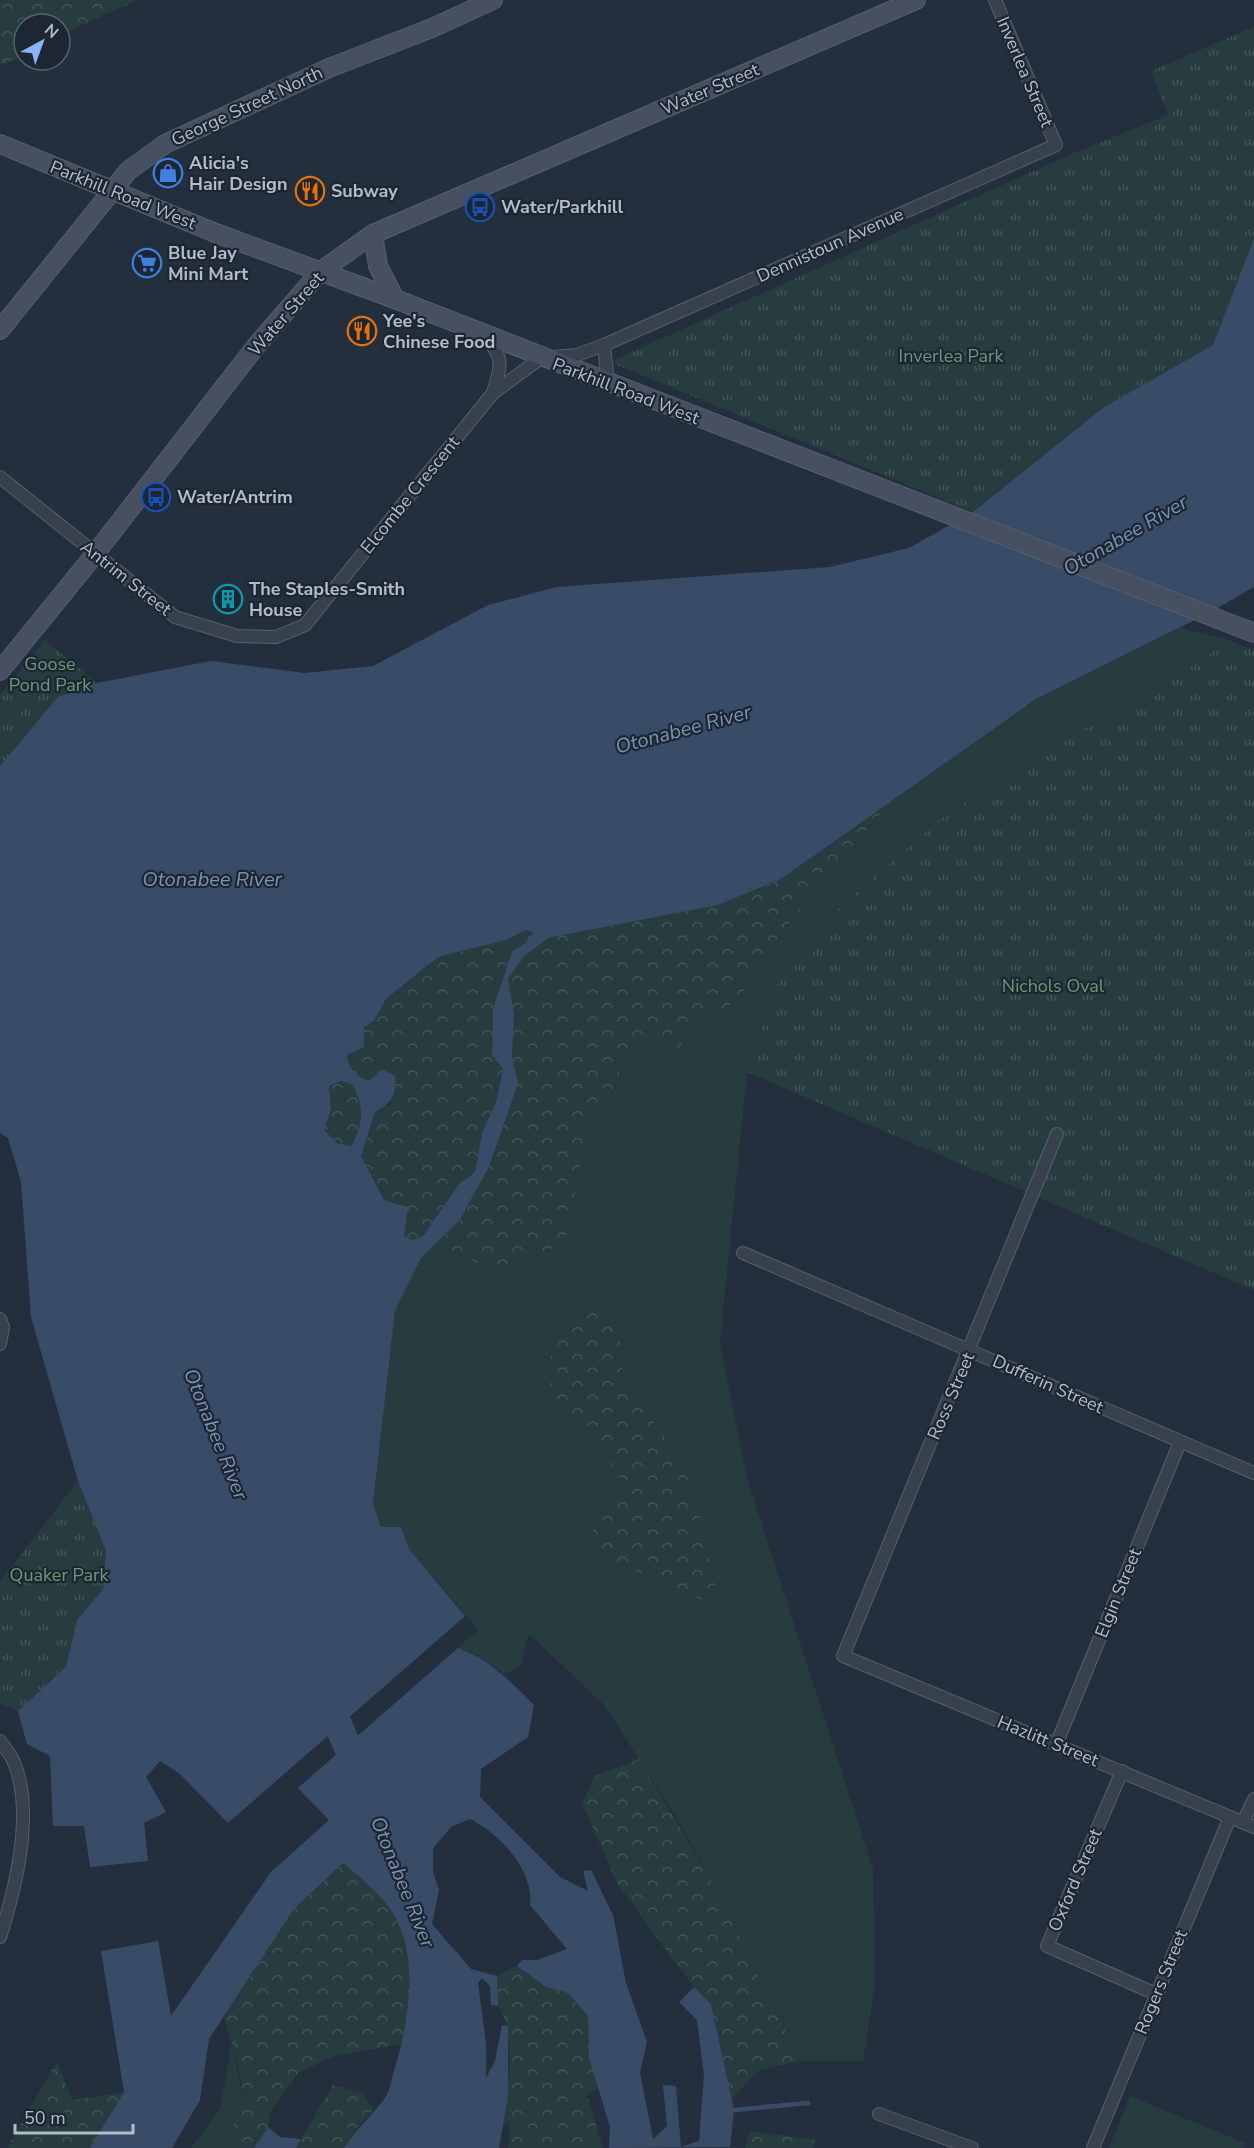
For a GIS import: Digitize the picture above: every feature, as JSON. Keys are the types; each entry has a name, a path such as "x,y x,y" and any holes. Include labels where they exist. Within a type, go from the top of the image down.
{"main road":[{"name":"George Street North","path":"0,330 128,171 165,144 329,68 432,28 493,0"},
{"name":"Water Street","path":"0,671 95,554 256,346 321,271 373,234 916,0"},
{"name":"Parkhill Road West","path":"0,144 213,232 395,299 541,358 1254,633"},
{"path":"373,234 378,266 395,299"}],"street":[{"name":"Inverlea Street","path":"995,0 1056,145"},
{"name":"Dennistoun Avenue","path":"541,358 577,355 604,345 1056,145"},
{"name":"Elcombe Crescent","path":"482,335 497,348 501,368 493,393"},
{"path":"604,345 608,384"},
{"name":"Elcombe Crescent","path":"304,625 493,393 541,358"},
{"name":"Antrim Street","path":"0,477 175,617 237,636 276,637 304,625"},
{"name":"Ross Street","path":"843,1656 1057,1134"},
{"name":"Dufferin Street","path":"742,1253 1254,1473"},
{"path":"0,1319 3,1327 0,1344"},
{"name":"Elgin Street","path":"1056,1744 1180,1442"},
{"name":"Hazlitt Street","path":"843,1656 1249,1825"},
{"path":"0,1741 15,1764 24,1809 15,1892 0,1937"},
{"name":"Oxford Street","path":"1122,1771 1047,1946 1156,1994"},
{"path":"1249,1825 1254,1798"},
{"name":"Rogers Street","path":"1093,2148 1230,1817"},
{"path":"879,2114 972,2148"}],"green space":[{"path":"0,0 137,0 72,30 72,12 12,12 12,61 0,66"},
{"name":"Inverlea Park","path":"1254,27 1254,237 1213,345 1104,407 973,512 610,362 1069,155 1168,115 1151,71"},
{"path":"1180,628 1229,640 1186,671 1051,748 944,817 747,1072 720,1342 747,1478 873,1869 875,1984 863,2061 800,2061 715,1886 675,1815 604,1705 529,1634 520,1667 504,1674 472,1653 458,1648 478,1630 409,1549 401,1527 381,1527 373,1504 395,1311 421,1258 436,1243 496,1272 565,1243 590,1119 621,1081 616,1061 655,1040 679,1050 695,1021 738,1001 781,933 892,800 1036,699"},
{"name":"Goose Pond Park","path":"45,640 97,683 58,697 0,767 0,695"},
{"name":"Nichols Oval","path":"1229,640 1254,651 1254,1290 747,1072 778,983 798,946 874,877 944,817 1051,748 1186,671"},
{"path":"892,800 781,933 738,1001 695,1021 679,1050 655,1040 616,1061 621,1081 590,1119 565,1243 496,1272 436,1243 459,1221 489,1167 517,1083 512,1058 514,1014 508,979 524,956 548,938 718,905 781,879"},
{"path":"526,930 534,932 529,940 511,954 500,985 503,1068 496,1102 482,1133 475,1172 459,1184 423,1236 413,1240 404,1236 405,1226 399,1203 384,1200 361,1156 375,1112 391,1103 384,1070 368,1081 353,1071 348,1065 346,1055 364,1047 364,1027 374,1021 386,999 429,964 441,956 506,940"},
{"path":"341,1081 352,1083 359,1099 360,1122 351,1146 337,1143 323,1130 331,1109 329,1086"},
{"path":"586,1300 619,1331 623,1376 685,1468 698,1508 720,1608 584,1547 620,1478 589,1433 551,1391 551,1355"},
{"name":"Quaker Park","path":"78,1481 106,1551 103,1589 77,1620 66,1667 18,1711 0,1704 0,1582"},
{"path":"639,1759 715,1886 800,2061 757,2071 731,2100 711,2004 694,1987 616,1881 582,1803 595,1776"},
{"path":"343,1863 382,1898 399,1927 408,1959 409,1977 408,2012 402,2044 335,2056 299,2072 271,2111 268,2127 254,2148 218,2148 245,2107 237,2059 224,2017 294,1909"},
{"path":"517,1966 546,1987 568,1993 588,2016 589,2058 599,2087 587,2095 603,2148 508,2148 510,2123 501,2124 508,2095 508,2026 498,2006 497,1976"},
{"path":"232,2042 245,2107 218,2148 191,2148 220,2109"},
{"path":"57,2061 72,2100 124,2092 90,2148 7,2148"},
{"path":"333,2085 362,2093 374,2109 357,2128 344,2148 296,2148"},
{"path":"1130,2096 1245,2143 1243,2148 1109,2148"},
{"path":"750,2131 816,2140 813,2148 745,2148"}],"water":[{"name":"Otonabee River","path":"1254,238 1254,587 1205,615 1036,699 781,879 718,905 548,938 524,956 508,979 514,1014 512,1058 518,1083 489,1167 459,1221 421,1258 395,1311 373,1504 381,1527 401,1527 409,1549 465,1616 228,1823 180,1774 160,1761 146,1777 166,1812 144,1823 148,1861 90,1867 84,1826 53,1826 50,1756 27,1744 18,1711 66,1667 77,1620 103,1589 106,1551 78,1481 31,1317 21,1182 8,1138 0,1133 0,766 58,697 97,683 211,661 305,673 373,666 488,605 557,587 830,567 909,548 973,512 1104,407 1213,345","holes":["526,930 533,932 529,940 511,954 493,1009 492,1055 503,1069 496,1102 482,1133 475,1172 459,1184 423,1236 413,1240 404,1236 408,1207 384,1200 361,1156 375,1112 386,1105 394,1094 395,1076 384,1070 368,1081 353,1071 347,1055 364,1047 364,1027 374,1021 386,999 429,964 441,956 506,940","341,1081 352,1084 359,1099 360,1122 351,1146 337,1143 324,1130 331,1109 329,1086"]},
{"name":"Otonabee River","path":"458,1648 490,1665 534,1705 528,1737 481,1769 480,1797 560,1877 588,1891 583,1871 591,1870 613,1915 626,1983 647,2042 640,2073 653,2139 667,2126 663,2085 676,2086 681,2147 699,2141 704,2075 697,2020 679,2002 694,1987 711,2004 734,2110 730,2147 609,2148 610,2127 589,2058 588,2016 568,1993 546,1987 517,1966 522,1960 537,1960 567,1949 530,1905 527,1879 513,1854 493,1834 470,1819 451,1827 433,1848 433,1872 439,1890 432,1924 471,1969 497,1976 498,2006 491,2005 490,1986 482,1978 478,1983 486,2043 486,2078 495,2061 502,2025 508,2026 508,2095 499,2148 344,2148 388,2092 408,2009 409,1968 401,1930 392,1912 376,1892 343,1863 294,1909 209,2039 200,2100 172,2148 90,2148 124,2092 101,1951 158,1941 171,2016 271,1872 329,1820 298,1788"},
{"path":"268,2127 280,2137 301,2139 296,2148 254,2148"}],"waterway":[{"name":"Otonabee River","path":"324,1691 362,1781"},
{"path":"734,2110 808,2103"}],"place":[{"name":"Alicia's Hair Design","path":"168,173"},
{"name":"Subway","path":"310,191"},
{"name":"Water/Parkhill","path":"480,207"},
{"name":"Blue Jay Mini Mart","path":"147,263"},
{"name":"Yee's Chinese Food","path":"362,331"},
{"name":"Water/Antrim","path":"156,497"},
{"name":"The Staples-Smith House","path":"228,599"}]}
